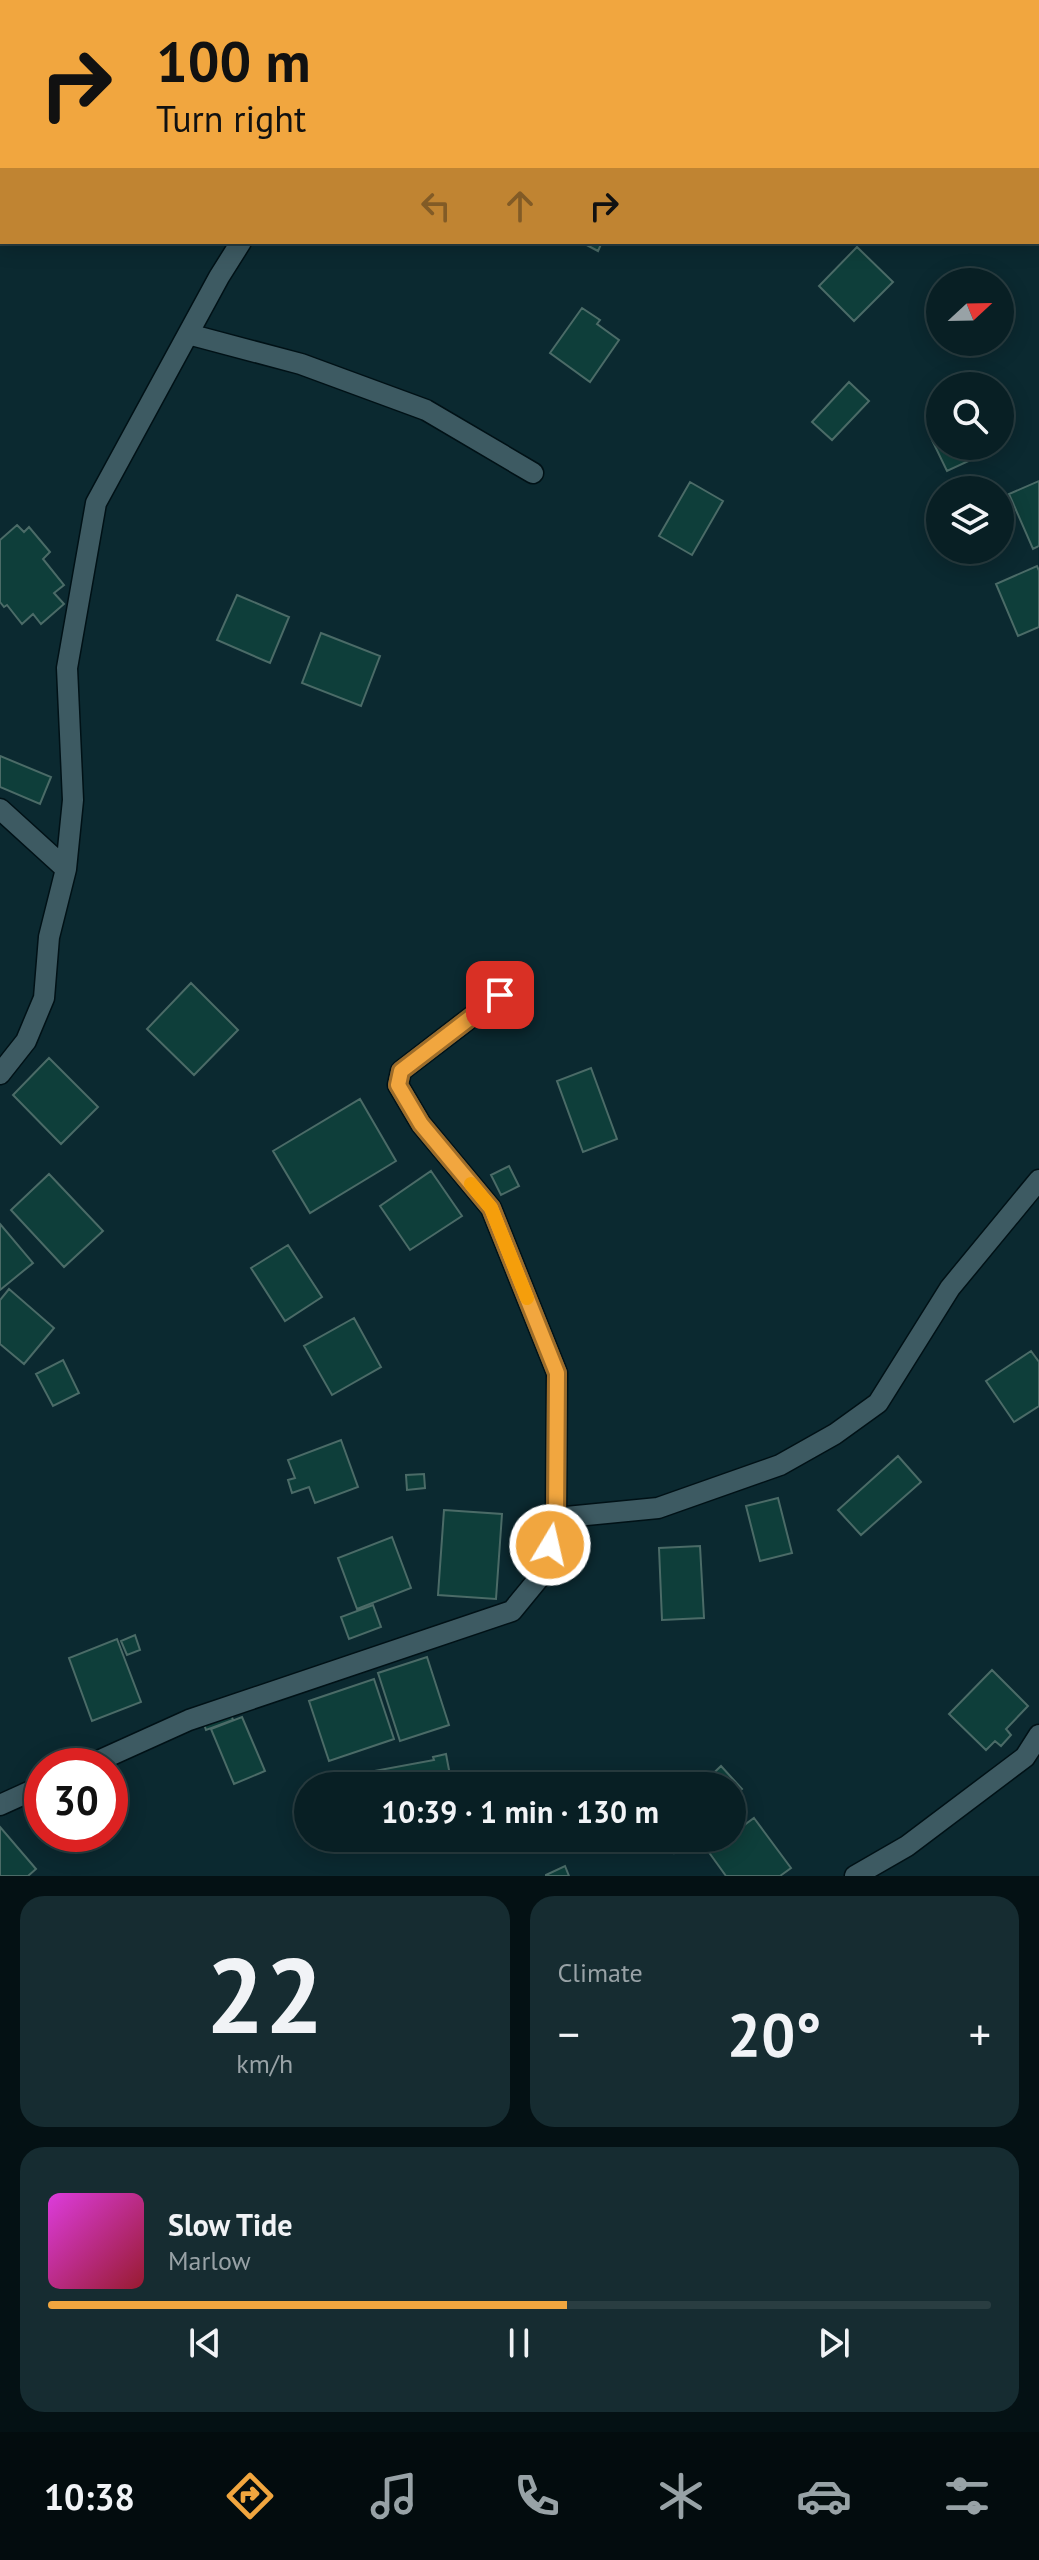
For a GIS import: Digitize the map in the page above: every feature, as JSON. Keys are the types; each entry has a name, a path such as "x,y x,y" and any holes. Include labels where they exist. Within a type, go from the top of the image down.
{"street":[{"path":"0,1074 26,1041 44,998 49,937 66,869 73,800 67,668 96,503 240,244"},
{"path":"188,334 301,364 426,410 533,473"},
{"path":"0,809 66,869"},
{"path":"127,1748 189,1720 512,1611 544,1572 556,1518 557,1373 491,1208 421,1124 398,1085 401,1071 500,995"},
{"path":"556,1518 658,1508 780,1465 857,1419 878,1403 950,1288 1039,1180"},
{"path":"855,1876 907,1846 1025,1757 1039,1735"},
{"path":"0,1805 24,1794"}],"building":[{"path":"585,244 601,244 598,251"},
{"path":"857,247 893,282 854,321 819,286"},
{"path":"582,308 600,320 597,324 619,340 590,382 550,353"},
{"path":"849,382 869,401 832,440 812,422"},
{"path":"942,460 971,460 947,471"},
{"path":"1039,481 1039,546 1033,549 1014,505 1014,492"},
{"path":"690,482 723,501 692,555 659,536"},
{"path":"17,525 24,532 29,527 50,552 43,559 64,585 54,593 64,604 41,624 33,614 22,624 7,605 4,607 0,602 0,540"},
{"path":"1037,566 1039,627 1018,636 996,584"},
{"path":"237,595 289,617 270,663 217,640"},
{"path":"321,633 380,656 361,706 302,683"},
{"path":"0,756 51,777 40,804 0,787"},
{"path":"191,983 238,1030 194,1075 147,1029"},
{"path":"49,1058 98,1107 61,1144 13,1095"},
{"path":"591,1068 617,1139 583,1152 557,1081"},
{"path":"360,1099 396,1161 310,1213 273,1151"},
{"path":"509,1166 519,1186 501,1195 491,1175"},
{"path":"431,1171 462,1216 410,1250 380,1206"},
{"path":"49,1174 103,1231 64,1267 11,1210"},
{"path":"0,1224 33,1263 0,1290"},
{"path":"288,1245 322,1297 285,1321 251,1268"},
{"path":"9,1289 54,1328 24,1364 0,1344 0,1300"},
{"path":"354,1318 381,1367 332,1395 304,1346"},
{"path":"1031,1351 1039,1362 1039,1406 1014,1422 986,1381"},
{"path":"63,1360 79,1393 53,1406 36,1374"},
{"path":"341,1440 358,1487 315,1503 309,1487 292,1493 288,1480 295,1478 288,1460"},
{"path":"898,1456 921,1482 861,1535 838,1510"},
{"path":"424,1474 425,1488 407,1490 406,1475"},
{"path":"778,1498 792,1553 760,1561 746,1506"},
{"path":"444,1510 502,1514 496,1599 438,1595"},
{"path":"392,1537 411,1588 357,1609 338,1558"},
{"path":"700,1546 704,1618 662,1620 659,1548"},
{"path":"373,1605 381,1627 349,1639 341,1617"},
{"path":"135,1635 140,1650 127,1655 121,1641"},
{"path":"117,1639 141,1702 92,1721 69,1658"},
{"path":"427,1657 449,1725 400,1741 378,1673"},
{"path":"992,1670 1028,1706 1006,1729 1011,1735 1001,1746 995,1741 986,1750 949,1714"},
{"path":"374,1679 394,1739 329,1761 309,1701"},
{"path":"229,1709 233,1720 206,1730 202,1718"},
{"path":"242,1717 265,1771 234,1784 211,1729"},
{"path":"446,1754 449,1772 369,1772 434,1760 433,1757"},
{"path":"754,1818 791,1868 780,1876 726,1876 709,1852 746,1852 746,1824"},
{"path":"0,1827 36,1869 28,1876 0,1876"},
{"path":"565,1866 569,1876 546,1876 546,1875"}],"slow traffic":[{"path":"471,1184 491,1208 527,1298"}],"route":[{"path":"500,995 401,1071 398,1085 421,1124 491,1208 557,1373 556,1518 550,1545"}]}
